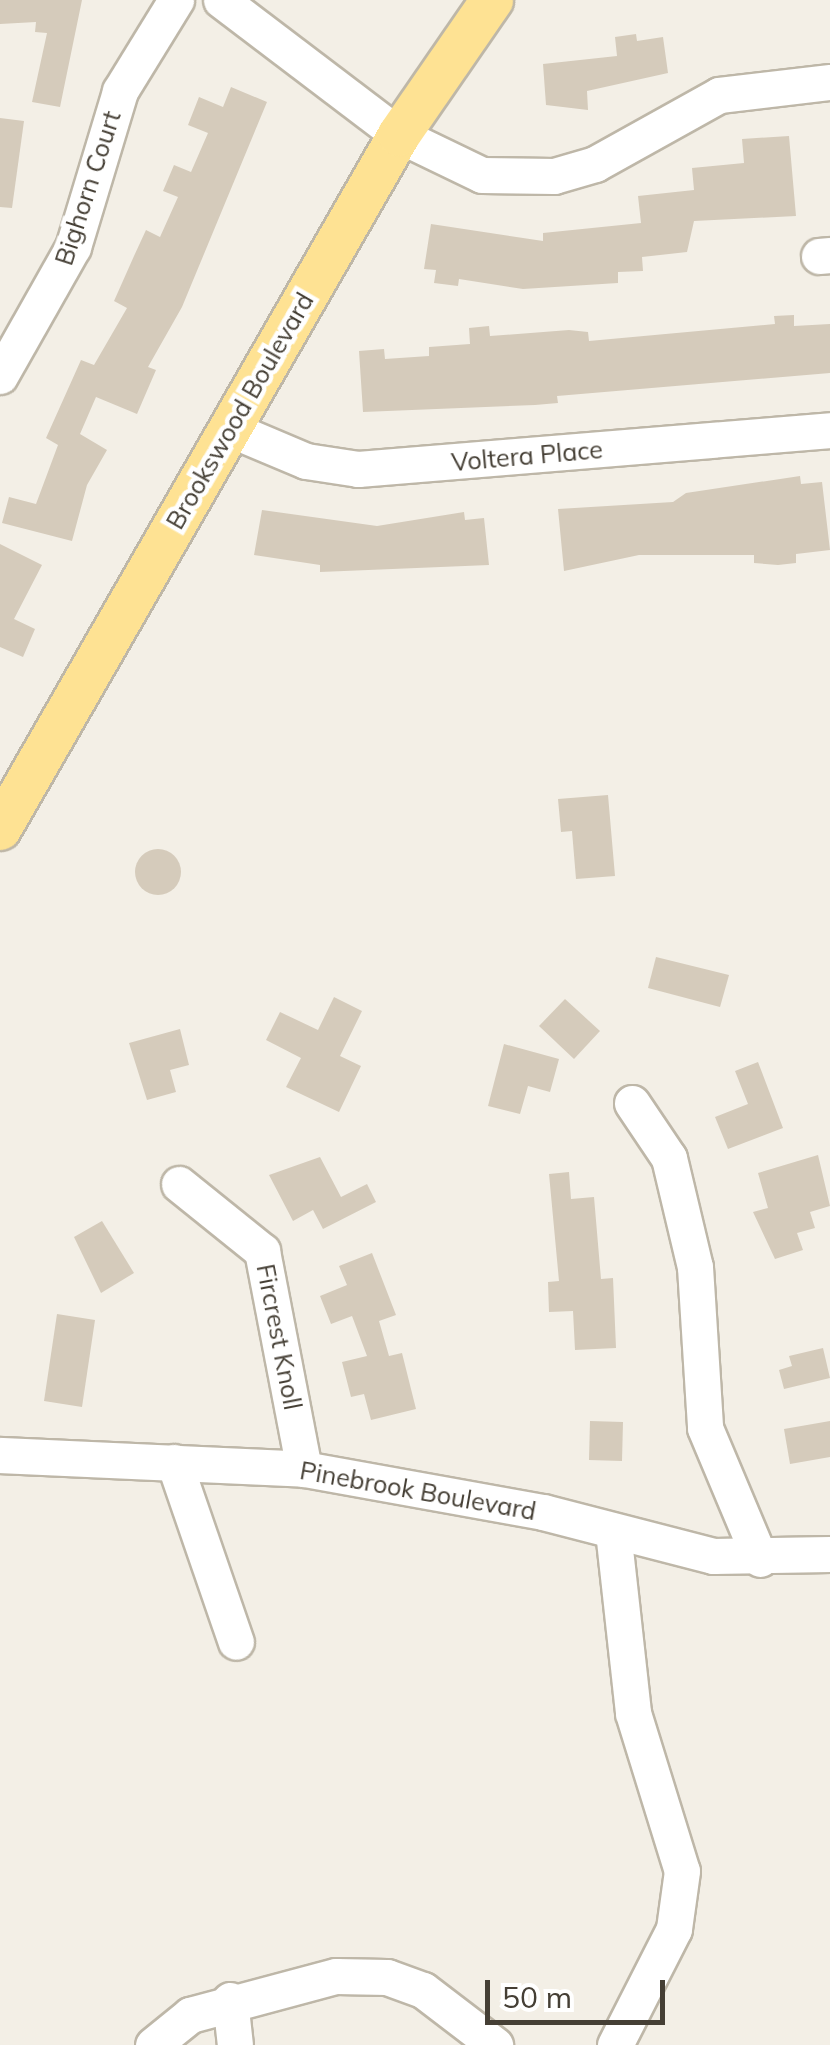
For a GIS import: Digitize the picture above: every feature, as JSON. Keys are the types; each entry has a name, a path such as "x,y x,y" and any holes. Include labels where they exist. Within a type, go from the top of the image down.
{"main road":[{"name":"Brookswood Boulevard","path":"0,829 399,135 492,0"}],"street":[{"name":"Bighorn Court","path":"1,373 73,247 120,91 176,0"},
{"path":"221,0 399,135 482,175 554,176 595,164 720,95 830,82"},
{"name":"Voltera Place","path":"230,429 306,462 358,468 830,430"},
{"path":"632,1103 669,1158 695,1267 706,1428 760,1559"},
{"name":"Fircrest Knoll","path":"179,1184 262,1251 304,1469"},
{"name":"Pinebrook Boulevard","path":"0,1455 304,1469 613,1531 713,1556 760,1559 830,1554"},
{"path":"174,1462 236,1642"},
{"path":"613,1531 633,1712 682,1871 674,1929 615,2045"},
{"path":"154,2045 190,2015 230,2000 336,1976 387,1976 423,1990 495,2045"},
{"path":"230,2000 235,2045"}],"building":[{"path":"0,0 82,0 60,107 32,102 47,33 35,32 36,22 0,24"},
{"path":"636,34 637,41 663,37 668,73 587,91 588,110 546,105 543,64 617,56 615,37"},
{"path":"231,87 267,102 182,307 148,367 156,370 137,414 96,397 80,434 107,450 87,485 72,541 2,523 9,497 36,504 58,445 46,438 81,360 94,365 127,308 114,301 146,230 160,237 178,197 163,191 174,165 191,172 208,133 188,125 199,97 223,107"},
{"path":"0,118 24,121 12,208 0,207"},
{"path":"789,136 796,216 694,221 687,252 642,257 643,271 618,272 618,283 523,289 459,279 458,286 434,283 436,270 424,269 431,224 543,241 543,233 641,223 638,196 694,190 692,168 744,163 742,139"},
{"path":"794,315 794,326 830,324 830,373 557,396 558,403 535,405 363,412 359,351 384,349 385,359 429,356 429,347 470,344 469,328 489,326 490,336 569,330 588,332 589,341 775,324 774,316"},
{"path":"800,476 801,484 822,482 830,550 796,554 796,563 778,565 754,563 754,555 639,555 564,571 558,509 673,502 686,493"},
{"path":"262,510 377,526 464,512 465,520 484,518 489,565 320,572 320,565 254,555"},
{"path":"0,544 42,565 14,619 35,629 23,657 0,647"},
{"path":"608,795 615,876 576,879 572,831 561,832 558,799"},
{"path":"158,849 174,856 181,872 174,888 158,895 142,888 135,872 142,856"},
{"path":"656,957 729,975 720,1007 648,988"},
{"path":"334,997 362,1011 340,1056 361,1066 339,1112 286,1087 301,1058 266,1040 280,1012 318,1030"},
{"path":"565,999 600,1031 574,1059 539,1026"},
{"path":"180,1029 189,1065 170,1070 176,1092 147,1100 129,1043"},
{"path":"504,1044 559,1059 550,1092 528,1086 520,1114 488,1106"},
{"path":"758,1062 783,1128 728,1149 715,1117 748,1104 735,1071"},
{"path":"818,1155 830,1206 810,1212 815,1228 797,1233 803,1250 775,1259 753,1212 768,1208 758,1173"},
{"path":"320,1157 341,1197 367,1184 376,1202 323,1229 313,1210 293,1221 269,1175"},
{"path":"569,1172 571,1199 594,1197 601,1279 613,1278 616,1348 575,1350 573,1311 549,1312 548,1282 559,1281 549,1174"},
{"path":"102,1221 134,1273 101,1293 74,1237"},
{"path":"372,1253 396,1315 379,1321 389,1356 402,1353 416,1409 371,1420 364,1394 351,1397 342,1362 367,1356 352,1316 331,1324 320,1296 347,1285 339,1266"},
{"path":"57,1314 95,1320 82,1407 44,1401"},
{"path":"823,1348 830,1378 784,1389 779,1370 792,1366 789,1356"},
{"path":"590,1421 623,1422 622,1461 589,1460"},
{"path":"830,1421 830,1457 790,1464 784,1429"}]}
